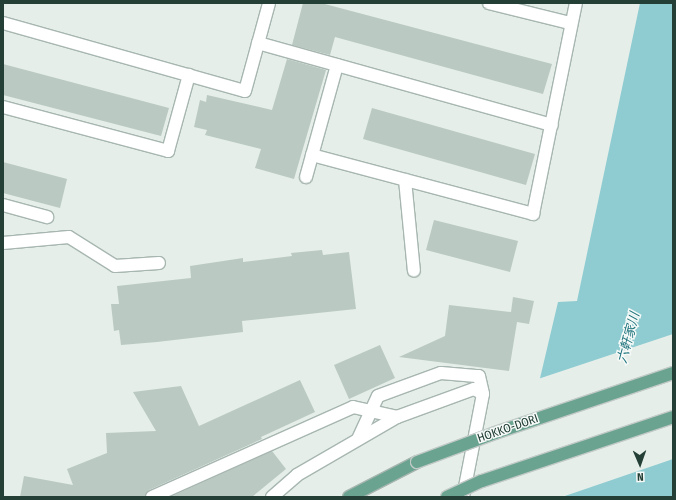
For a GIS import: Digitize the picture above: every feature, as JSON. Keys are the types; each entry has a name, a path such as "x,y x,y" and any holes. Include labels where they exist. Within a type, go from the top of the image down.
{"main road":[{"name":"HOKKO-DORI","path":"349,497 417,462 673,373"},
{"path":"447,497 482,481 673,416"}],"street":[{"path":"3,23 245,91 269,3"},
{"path":"489,3 570,23"},
{"path":"312,155 533,214 552,125 570,23 576,3"},
{"path":"258,42 552,125"},
{"path":"306,177 337,65"},
{"path":"3,107 168,151 189,75"},
{"path":"405,180 414,271"},
{"path":"3,205 47,217"},
{"path":"3,244 69,237 115,266 159,263"},
{"path":"358,439 378,396 441,373 479,376 483,394 463,497"},
{"path":"272,497 297,475 397,417 474,389 483,394"},
{"path":"152,497 353,407 397,417"}],"water":[{"name":"六軒家川","path":"640,3 673,3 673,497 512,497 558,302 577,301"}],"pier":[{"path":"673,334 673,459 562,497 509,497 538,379"}],"building":[{"path":"303,3 321,3 552,64 543,94 335,37 330,55 292,45"},
{"path":"287,59 326,70 294,179 255,168 261,149 205,135 207,130 194,127 200,100 206,102 207,95 272,110"},
{"path":"3,64 169,108 161,136 3,95"},
{"path":"372,108 535,154 526,185 363,139"},
{"path":"3,162 67,179 60,208 3,193"},
{"path":"434,220 518,241 510,272 426,250"},
{"path":"322,250 323,255 349,252 356,309 242,321 243,332 157,342 121,345 119,330 114,331 111,304 119,304 117,286 191,278 190,266 243,258 243,262 292,256 291,253"},
{"path":"513,297 534,301 529,324 517,322 509,371 399,357 445,336 449,305 511,312"},
{"path":"380,345 395,378 349,399 334,365"},
{"path":"300,380 315,412 261,437 262,439 149,490 145,497 20,497 24,476 73,485 67,469 107,453 106,433 156,431 133,392 181,386 199,426"},
{"path":"272,451 286,469 252,497 170,497"}]}
